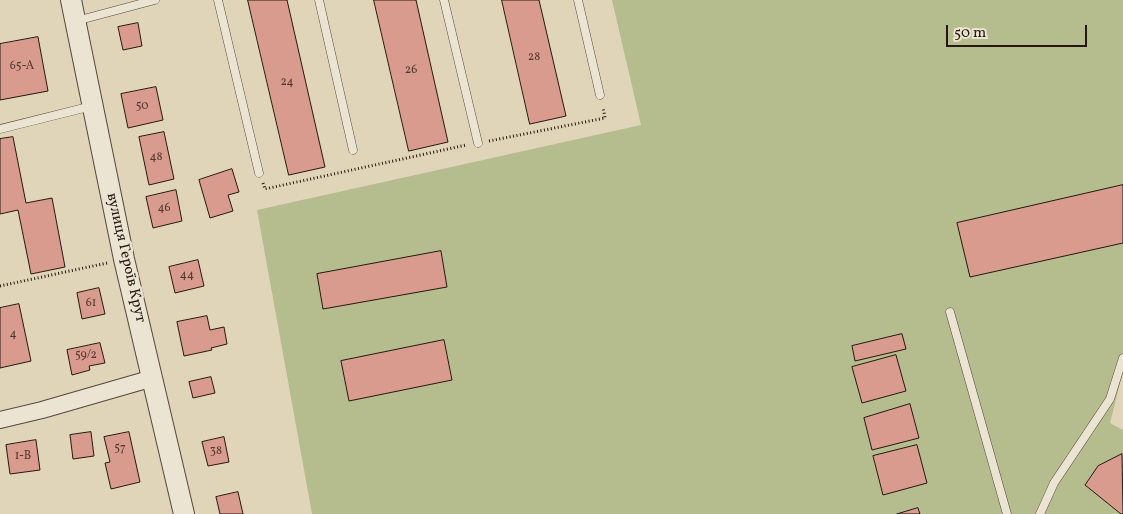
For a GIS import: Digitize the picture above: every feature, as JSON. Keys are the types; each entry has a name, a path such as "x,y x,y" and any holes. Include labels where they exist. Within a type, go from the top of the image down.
{"street":[{"name":"вулиця Героїв Крут","path":"71,0 124,259 184,514"},
{"path":"0,420 42,410 152,378"}],"lane":[{"path":"76,21 155,0"},
{"path":"218,0 259,173"},
{"path":"319,0 353,150"},
{"path":"444,0 478,143"},
{"path":"578,0 600,96"},
{"path":"0,128 92,106"},
{"path":"950,312 1007,514"},
{"path":"1040,514 1054,483 1110,399 1123,358"}],"path":[{"path":"259,173 265,189 605,118 600,96"},
{"path":"0,286 124,259"}],"green space":[{"path":"612,0 1123,0 1123,372 1110,423 1123,430 1123,514 312,514 257,210 641,125"}],"building":[{"path":"248,0 287,0 325,167 289,175"},
{"path":"374,0 416,0 448,142 409,151"},
{"path":"502,0 539,0 566,116 530,124"},
{"path":"138,23 142,46 123,50 118,27"},
{"path":"38,37 48,91 0,100 0,44"},
{"path":"156,87 163,120 128,128 121,94"},
{"path":"164,132 174,179 149,185 139,137"},
{"path":"13,137 26,203 52,198 65,267 31,274 18,210 0,214 0,139"},
{"path":"232,169 239,192 228,195 233,211 210,218 199,180"},
{"path":"1123,185 1123,243 970,277 957,223"},
{"path":"176,190 182,221 153,228 146,197"},
{"path":"441,251 447,287 323,309 317,274"},
{"path":"198,260 204,286 175,293 169,267"},
{"path":"99,288 105,314 82,319 77,293"},
{"path":"19,304 31,361 0,368 0,308"},
{"path":"207,316 210,330 224,327 227,344 211,348 212,350 184,356 177,322"},
{"path":"902,334 906,349 855,361 852,346"},
{"path":"444,340 452,380 349,401 341,361"},
{"path":"100,343 105,363 89,366 90,370 72,375 67,350"},
{"path":"896,355 906,391 862,403 852,367"},
{"path":"211,377 215,393 193,398 189,382"},
{"path":"910,404 919,438 872,450 864,418"},
{"path":"91,432 94,456 73,459 70,435"},
{"path":"129,432 140,482 111,489 105,463 110,462 104,437"},
{"path":"224,437 229,462 208,466 202,442"},
{"path":"36,440 40,470 10,474 6,445"},
{"path":"917,445 927,483 883,495 873,456"},
{"path":"1122,454 1123,514 1121,514 1085,485 1098,466"},
{"path":"238,492 243,514 220,514 216,497"},
{"path":"918,508 920,514 897,514"}]}
